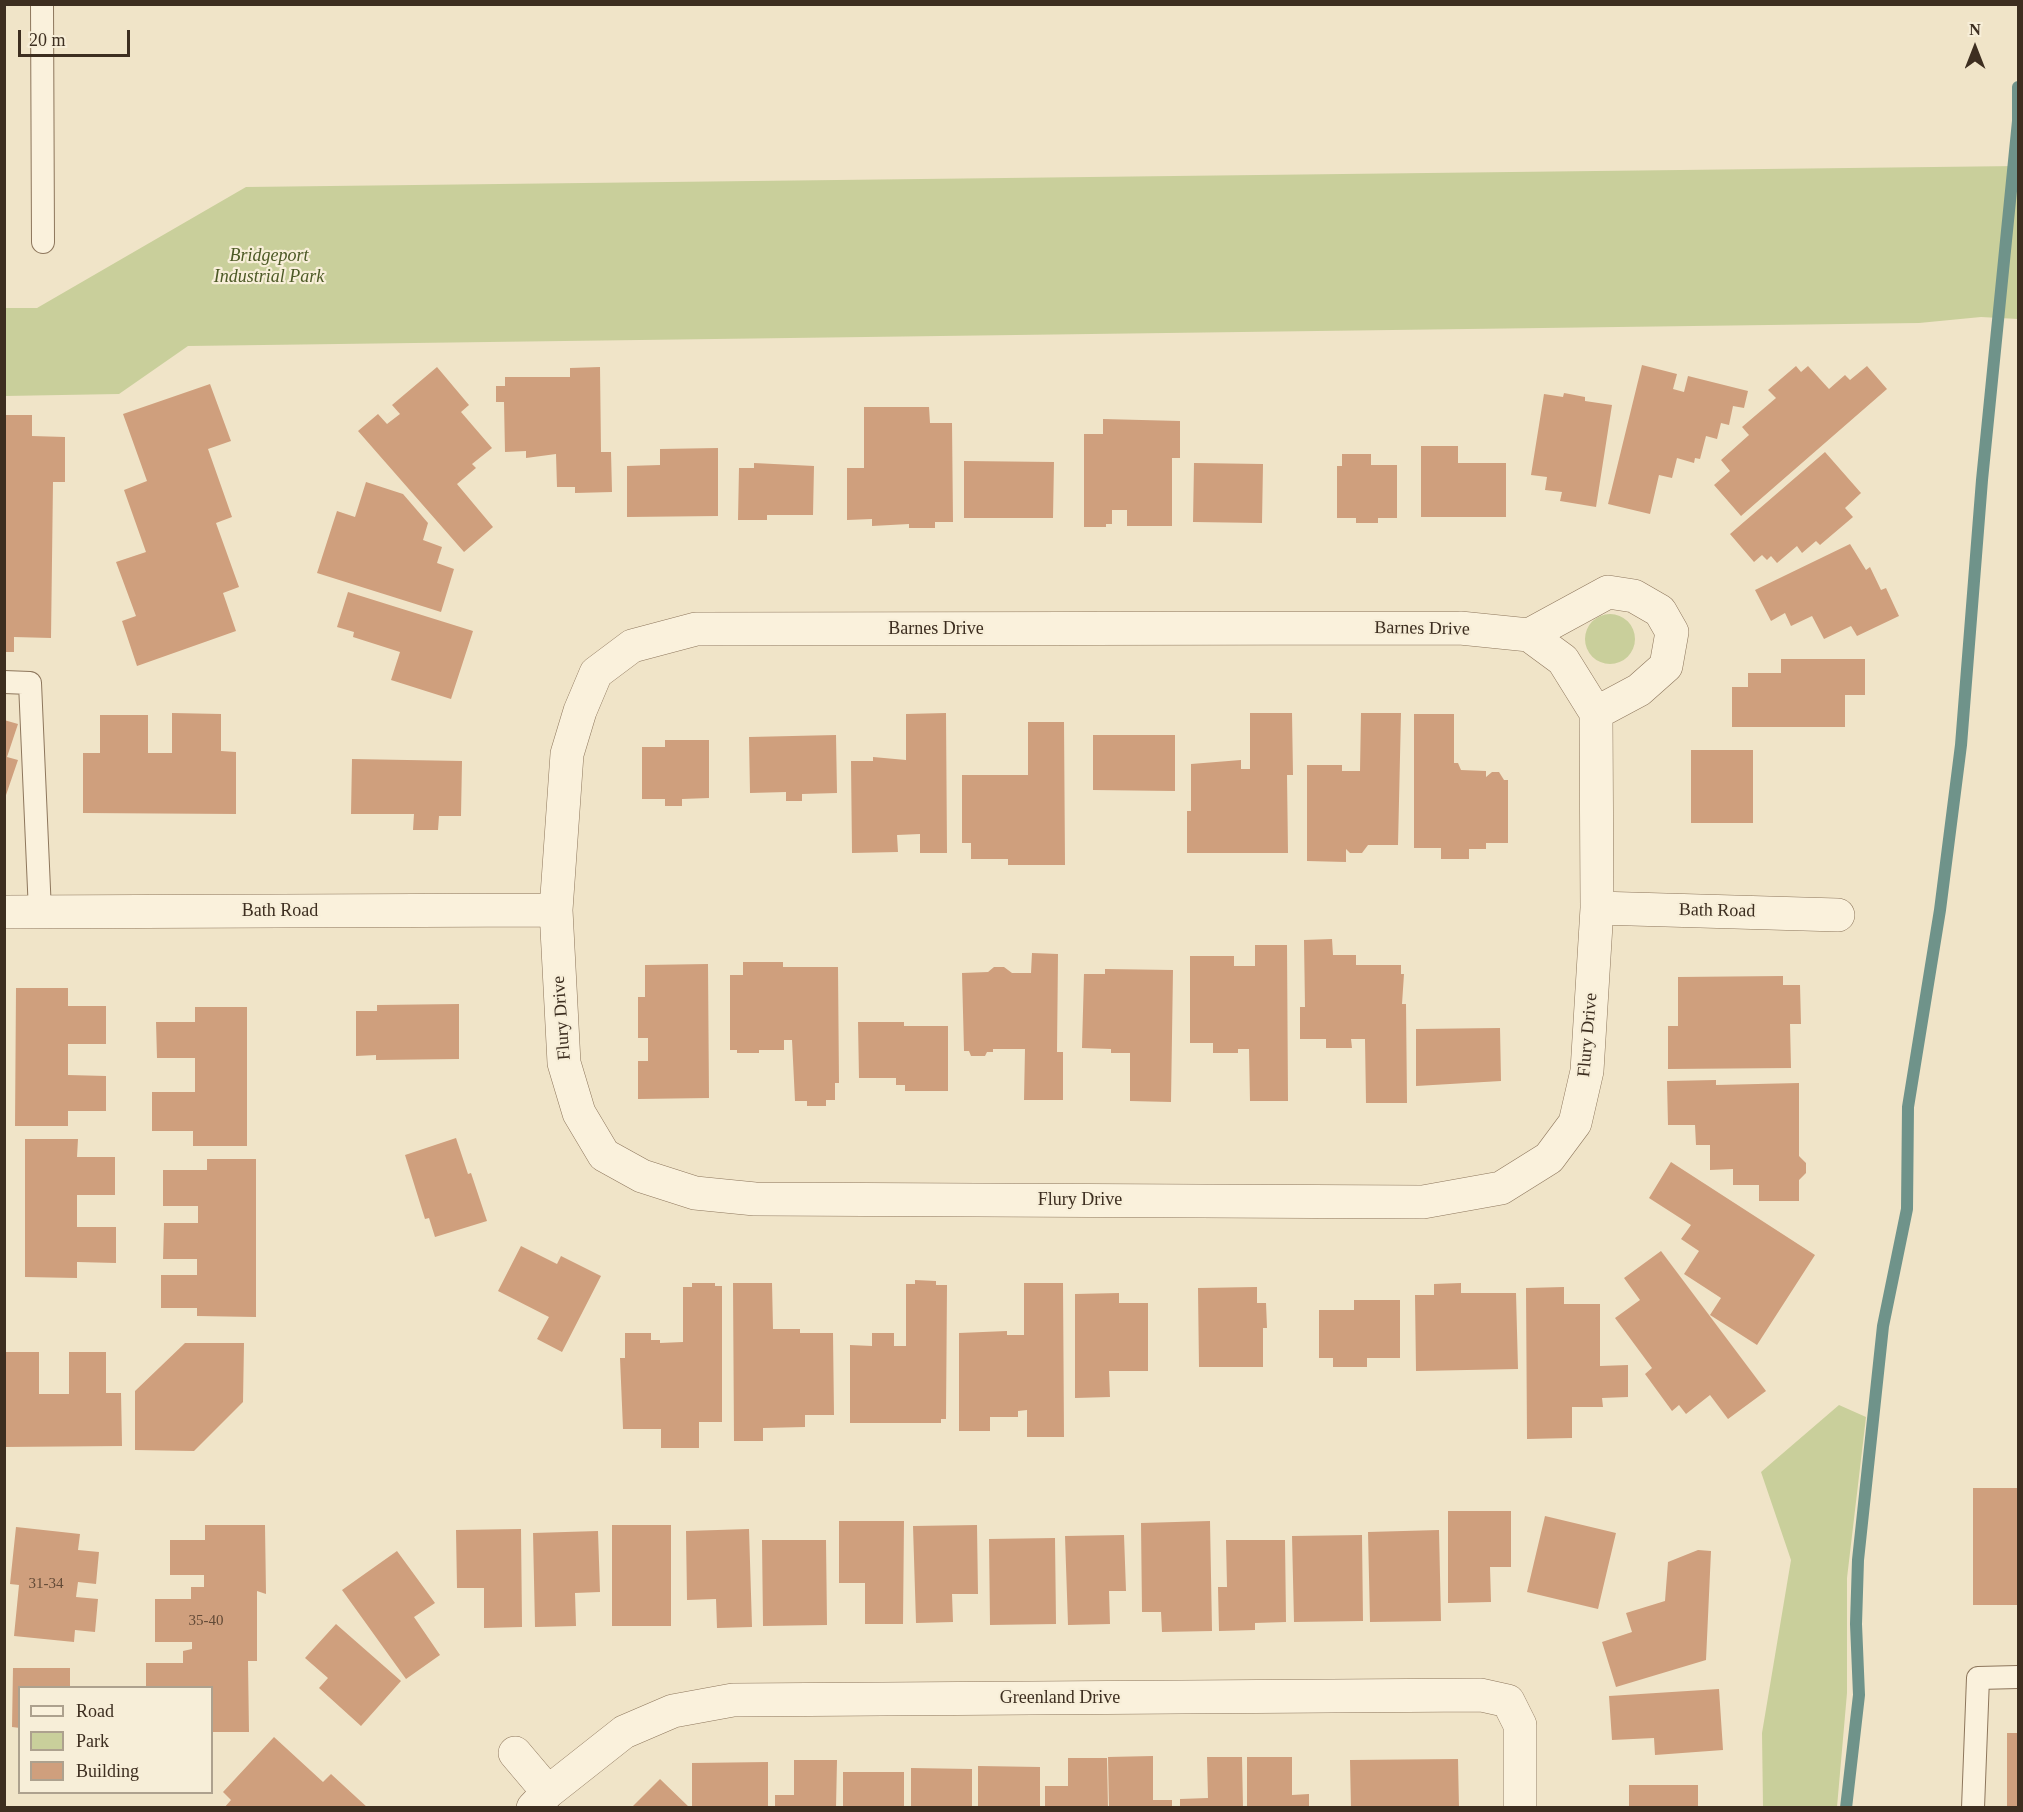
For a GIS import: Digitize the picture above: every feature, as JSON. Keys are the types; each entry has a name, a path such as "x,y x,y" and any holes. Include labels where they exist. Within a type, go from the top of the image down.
{"street":[{"path":"1596,713 1639,690 1666,666 1672,632 1660,610 1634,596 1608,592 1529,635 1563,660 1596,713 1597,908"},
{"name":"Barnes Drive","path":"556,910 567,754 580,711 596,673 632,646 696,629 1460,628 1529,635"},
{"name":"Flury Drive","path":"556,910 564,1063 579,1113 604,1155 642,1176 695,1193 755,1199 1423,1202 1501,1188 1549,1158 1575,1123 1587,1071 1597,908"},
{"name":"Bath Road","path":"1597,908 1838,915"},
{"name":"Bath Road","path":"4,912 556,910"},
{"name":"Greenland Drive","path":"541,1800 624,1731 673,1712 734,1700 1481,1695 1509,1701 1520,1725 1520,1808"},
{"path":"515,1753 541,1800"}],"lane":[{"path":"42,4 43,242"},
{"path":"4,682 30,683 40,912"},
{"path":"1973,1808 1978,1678 2019,1677"}],"green space":[{"name":"Bridgeport Industrial Park","path":"2018,166 2018,319 1981,317 1919,323 188,346 119,394 5,396 5,308 37,308 246,187"},
{"path":"1605,614 1615,614 1628,621 1635,634 1635,644 1628,657 1615,664 1605,664 1596,660 1589,653 1585,644 1585,634 1589,625 1596,618"},
{"path":"1839,1405 1866,1417 1847,1578 1847,1693 1837,1807 1763,1807 1762,1733 1791,1560 1761,1472"}],"building":[{"path":"1642,365 1677,374 1673,389 1684,392 1688,376 1748,391 1744,408 1733,406 1729,425 1721,423 1717,439 1706,436 1700,459 1695,458 1694,463 1677,458 1672,478 1659,475 1650,514 1608,504"},
{"path":"1796,366 1801,372 1808,366 1829,389 1845,375 1850,380 1867,366 1887,389 1741,516 1714,485 1730,471 1721,460 1749,435 1742,427 1776,398 1768,390"},
{"path":"437,367 469,405 461,412 492,448 472,464 476,468 457,484 493,527 464,552 358,431 378,414 387,424 400,414 392,405"},
{"path":"600,367 601,452 611,452 612,492 575,493 575,487 557,487 556,454 526,458 526,451 505,452 504,402 496,402 496,386 505,386 505,377 570,377 570,368"},
{"path":"210,384 231,441 208,449 232,517 216,523 239,587 223,593 236,631 137,666 122,621 136,616 116,562 146,552 124,490 147,481 123,414"},
{"path":"1564,393 1585,397 1585,401 1612,405 1596,507 1560,501 1562,492 1545,490 1547,477 1531,475 1544,394 1563,397"},
{"path":"864,407 929,407 930,423 952,423 953,522 935,522 935,528 909,528 909,524 872,526 872,519 847,520 847,468 864,468"},
{"path":"4,415 32,415 32,436 65,437 65,482 53,482 51,638 14,637 14,652 4,652"},
{"path":"1103,419 1180,421 1180,458 1172,458 1172,526 1127,526 1127,510 1112,510 1112,524 1106,524 1106,527 1084,527 1084,434 1103,434"},
{"path":"1421,446 1458,446 1458,463 1506,463 1506,517 1421,517"},
{"path":"718,448 718,516 627,517 627,466 660,465 660,449"},
{"path":"1825,452 1861,493 1845,508 1853,517 1820,545 1816,541 1802,553 1797,546 1777,563 1771,556 1767,560 1762,555 1754,562 1730,534"},
{"path":"1342,454 1371,454 1371,465 1397,465 1397,518 1378,518 1378,523 1356,523 1356,518 1337,518 1337,466 1342,466"},
{"path":"964,461 1054,462 1053,518 964,518"},
{"path":"754,463 814,466 813,515 767,515 767,520 738,520 739,468 754,468"},
{"path":"1194,463 1263,464 1262,523 1193,522"},
{"path":"366,482 403,494 428,523 423,540 442,547 437,563 454,569 441,612 317,573 337,511 355,517"},
{"path":"1850,544 1866,570 1870,567 1881,590 1886,588 1899,616 1857,636 1851,626 1824,639 1812,616 1791,626 1785,613 1771,621 1755,590"},
{"path":"348,592 473,631 451,699 391,680 400,652 353,637 354,632 337,627"},
{"path":"1781,659 1865,659 1865,695 1845,695 1845,727 1732,727 1732,687 1748,687 1748,673 1781,673"},
{"path":"172,713 221,714 221,751 236,752 236,814 83,813 83,753 100,753 100,715 148,715 148,753 172,753"},
{"path":"946,713 947,853 920,853 920,834 897,835 898,852 852,853 851,761 873,761 873,757 906,760 906,714"},
{"path":"1250,713 1292,713 1293,775 1287,775 1288,853 1187,853 1187,811 1191,811 1191,764 1241,760 1241,769 1250,769"},
{"path":"1361,713 1401,713 1398,845 1368,845 1362,853 1350,853 1346,849 1346,862 1307,861 1307,765 1342,765 1342,771 1360,771"},
{"path":"1414,714 1454,714 1454,763 1458,763 1461,770 1486,771 1486,777 1492,772 1499,772 1504,780 1508,780 1508,843 1486,843 1486,849 1469,849 1469,859 1441,859 1441,848 1414,848"},
{"path":"4,720 18,724 7,757 18,760 5,798"},
{"path":"1028,722 1064,722 1065,865 1008,865 1008,859 971,859 971,843 962,843 962,775 1028,775"},
{"path":"836,735 837,793 802,794 802,801 786,801 786,792 750,793 749,737"},
{"path":"1093,735 1175,735 1175,791 1093,790"},
{"path":"665,740 709,740 709,798 682,799 682,806 665,806 665,799 642,799 642,747 665,747"},
{"path":"1691,750 1753,750 1753,823 1691,823"},
{"path":"352,759 462,761 461,816 439,816 438,830 413,830 414,814 351,814"},
{"path":"1332,939 1333,955 1356,955 1356,965 1401,965 1401,974 1404,974 1402,1004 1406,1004 1407,1103 1366,1103 1365,1039 1351,1039 1352,1048 1326,1048 1326,1039 1300,1039 1300,1007 1305,1007 1304,940"},
{"path":"1255,945 1287,945 1288,1101 1250,1101 1249,1049 1238,1049 1238,1053 1213,1053 1213,1043 1190,1043 1190,956 1234,956 1234,966 1255,966"},
{"path":"1032,953 1058,954 1057,1052 1063,1052 1063,1100 1024,1100 1025,1049 993,1049 993,1052 987,1052 985,1056 971,1056 969,1051 964,1051 962,973 988,972 994,967 1004,967 1012,973 1031,973"},
{"path":"743,962 783,962 783,967 838,967 839,1083 835,1083 835,1100 826,1100 826,1106 807,1106 807,1101 795,1101 792,1040 784,1040 784,1050 737,1053 737,1050 730,1050 730,975 743,975"},
{"path":"708,964 709,1098 638,1099 638,1061 648,1061 648,1038 638,1038 638,997 645,997 645,965"},
{"path":"1105,969 1173,970 1171,1102 1130,1101 1130,1053 1111,1053 1111,1049 1082,1048 1084,974 1105,974"},
{"path":"1783,976 1783,985 1800,985 1801,1024 1790,1024 1791,1068 1668,1069 1668,1026 1678,1026 1678,977"},
{"path":"16,988 68,988 68,1006 106,1006 106,1044 68,1044 68,1075 106,1076 106,1111 68,1111 68,1126 15,1126"},
{"path":"459,1004 459,1059 376,1060 376,1055 356,1056 356,1011 377,1011 377,1005"},
{"path":"195,1007 247,1007 247,1146 193,1146 193,1131 152,1131 152,1092 195,1092 195,1058 157,1058 156,1022 195,1022"},
{"path":"858,1022 904,1022 904,1026 948,1026 948,1091 905,1091 905,1085 896,1085 896,1078 859,1078"},
{"path":"1500,1028 1501,1081 1416,1086 1416,1029"},
{"path":"1716,1080 1716,1085 1799,1083 1799,1156 1806,1163 1806,1173 1799,1180 1799,1201 1759,1201 1759,1185 1733,1185 1733,1169 1710,1170 1710,1145 1696,1145 1695,1125 1668,1125 1667,1081"},
{"path":"456,1138 468,1174 471,1173 487,1221 435,1237 429,1218 425,1219 405,1155"},
{"path":"25,1139 78,1139 77,1157 115,1157 115,1195 77,1195 77,1227 116,1227 116,1263 77,1262 77,1278 25,1277"},
{"path":"207,1159 256,1159 256,1317 197,1316 197,1308 161,1308 161,1275 197,1275 197,1259 163,1259 164,1223 198,1223 198,1206 163,1206 163,1170 207,1170"},
{"path":"1671,1162 1815,1255 1757,1345 1710,1315 1721,1298 1684,1274 1699,1251 1681,1239 1691,1225 1649,1198"},
{"path":"521,1246 557,1264 561,1256 601,1276 562,1352 537,1339 549,1317 498,1291"},
{"path":"1661,1251 1766,1391 1728,1419 1710,1395 1686,1414 1679,1405 1672,1411 1645,1374 1652,1368 1615,1318 1640,1300 1624,1278"},
{"path":"915,1280 936,1281 936,1285 947,1285 946,1419 941,1419 941,1423 850,1423 850,1345 872,1346 872,1333 894,1333 894,1346 906,1346 906,1284 915,1284"},
{"path":"692,1283 715,1283 715,1286 722,1286 722,1422 699,1422 699,1448 661,1448 661,1429 623,1429 620,1358 625,1358 625,1333 651,1333 651,1340 660,1340 660,1343 683,1342 683,1287 692,1287"},
{"path":"733,1283 772,1283 773,1329 800,1329 800,1333 833,1333 834,1415 805,1415 805,1427 763,1428 763,1441 734,1441"},
{"path":"1024,1283 1063,1283 1064,1437 1027,1437 1027,1410 1018,1411 1018,1417 990,1417 990,1431 959,1431 959,1333 1007,1331 1007,1335 1024,1335"},
{"path":"1461,1283 1461,1293 1516,1293 1518,1369 1416,1371 1415,1295 1434,1295 1434,1284"},
{"path":"1257,1287 1257,1303 1266,1303 1267,1328 1263,1328 1263,1367 1199,1367 1198,1288"},
{"path":"1564,1287 1564,1304 1600,1304 1600,1366 1628,1365 1628,1397 1602,1398 1603,1407 1572,1407 1572,1438 1527,1439 1526,1288"},
{"path":"1119,1293 1119,1303 1148,1303 1148,1371 1109,1371 1110,1397 1075,1398 1075,1294"},
{"path":"1354,1300 1400,1300 1400,1358 1367,1358 1367,1367 1333,1367 1333,1358 1319,1358 1319,1310 1354,1310"},
{"path":"185,1343 244,1343 243,1402 194,1451 135,1450 135,1391"},
{"path":"4,1352 39,1352 39,1394 69,1394 69,1352 106,1352 106,1393 121,1393 122,1446 4,1447"},
{"path":"1973,1488 2018,1488 2018,1605 1973,1605"},
{"path":"1448,1511 1511,1511 1511,1567 1490,1567 1491,1602 1448,1603"},
{"path":"1545,1516 1616,1533 1598,1609 1527,1592"},
{"path":"839,1521 904,1521 903,1624 865,1624 865,1583 839,1583"},
{"path":"1210,1521 1212,1631 1162,1632 1161,1612 1142,1612 1141,1523"},
{"path":"205,1525 265,1525 266,1594 257,1591 257,1661 248,1661 249,1732 213,1732 213,1686 146,1686 146,1663 183,1663 183,1651 192,1649 192,1642 155,1642 155,1599 191,1599 191,1587 204,1587 204,1575 170,1575 170,1540 205,1540"},
{"path":"612,1525 671,1525 671,1626 612,1626"},
{"path":"977,1525 978,1594 952,1594 953,1622 916,1623 913,1526"},
{"path":"16,1527 80,1534 78,1550 99,1552 96,1584 78,1582 76,1597 98,1599 95,1632 75,1630 74,1642 14,1636 19,1585 10,1584"},
{"path":"521,1529 522,1627 484,1628 484,1588 457,1588 456,1530"},
{"path":"749,1529 752,1627 717,1628 716,1599 687,1600 686,1531"},
{"path":"1439,1530 1441,1621 1370,1622 1368,1532"},
{"path":"598,1531 600,1592 575,1593 576,1626 535,1627 533,1533"},
{"path":"1124,1535 1126,1591 1109,1591 1110,1624 1068,1625 1065,1536"},
{"path":"1362,1535 1363,1621 1294,1622 1292,1536"},
{"path":"1055,1538 1056,1624 990,1625 989,1539"},
{"path":"762,1540 826,1540 827,1625 763,1626"},
{"path":"1226,1540 1285,1540 1286,1622 1255,1623 1255,1630 1219,1631 1218,1587 1227,1587"},
{"path":"1698,1550 1711,1551 1706,1660 1616,1687 1602,1642 1632,1632 1626,1613 1665,1601 1668,1562"},
{"path":"397,1551 435,1603 414,1617 440,1655 406,1679 342,1590"},
{"path":"336,1624 401,1681 361,1726 319,1688 328,1678 305,1658"},
{"path":"13,1668 70,1668 70,1686 18,1686 18,1728 12,1727"},
{"path":"1719,1689 1723,1750 1655,1755 1654,1738 1612,1740 1609,1696"},
{"path":"2007,1733 2018,1733 2018,1808 2007,1808"},
{"path":"274,1737 323,1782 331,1774 368,1808 224,1808 231,1800 223,1792"},
{"path":"1153,1756 1153,1800 1172,1800 1172,1808 1109,1808 1108,1757"},
{"path":"1207,1757 1242,1757 1243,1808 1180,1808 1180,1799 1208,1798"},
{"path":"1247,1757 1292,1757 1292,1795 1309,1794 1309,1808 1247,1808"},
{"path":"1068,1758 1107,1758 1108,1808 1045,1808 1045,1786 1068,1786"},
{"path":"1458,1759 1459,1808 1351,1808 1350,1760"},
{"path":"794,1760 837,1760 836,1808 775,1808 775,1795 794,1795"},
{"path":"768,1762 768,1808 692,1807 692,1763"},
{"path":"978,1766 1040,1767 1040,1808 978,1808"},
{"path":"911,1768 972,1769 972,1808 911,1808"},
{"path":"843,1772 904,1772 904,1808 843,1808"},
{"path":"660,1779 690,1808 631,1808"},
{"path":"1629,1785 1698,1785 1698,1808 1629,1808"}],"waterway":[{"path":"1846,1808 1859,1695 1856,1624 1858,1560 1883,1326 1907,1209 1908,1107 1940,910 1961,745 1982,480 2018,121 2018,87"}]}
